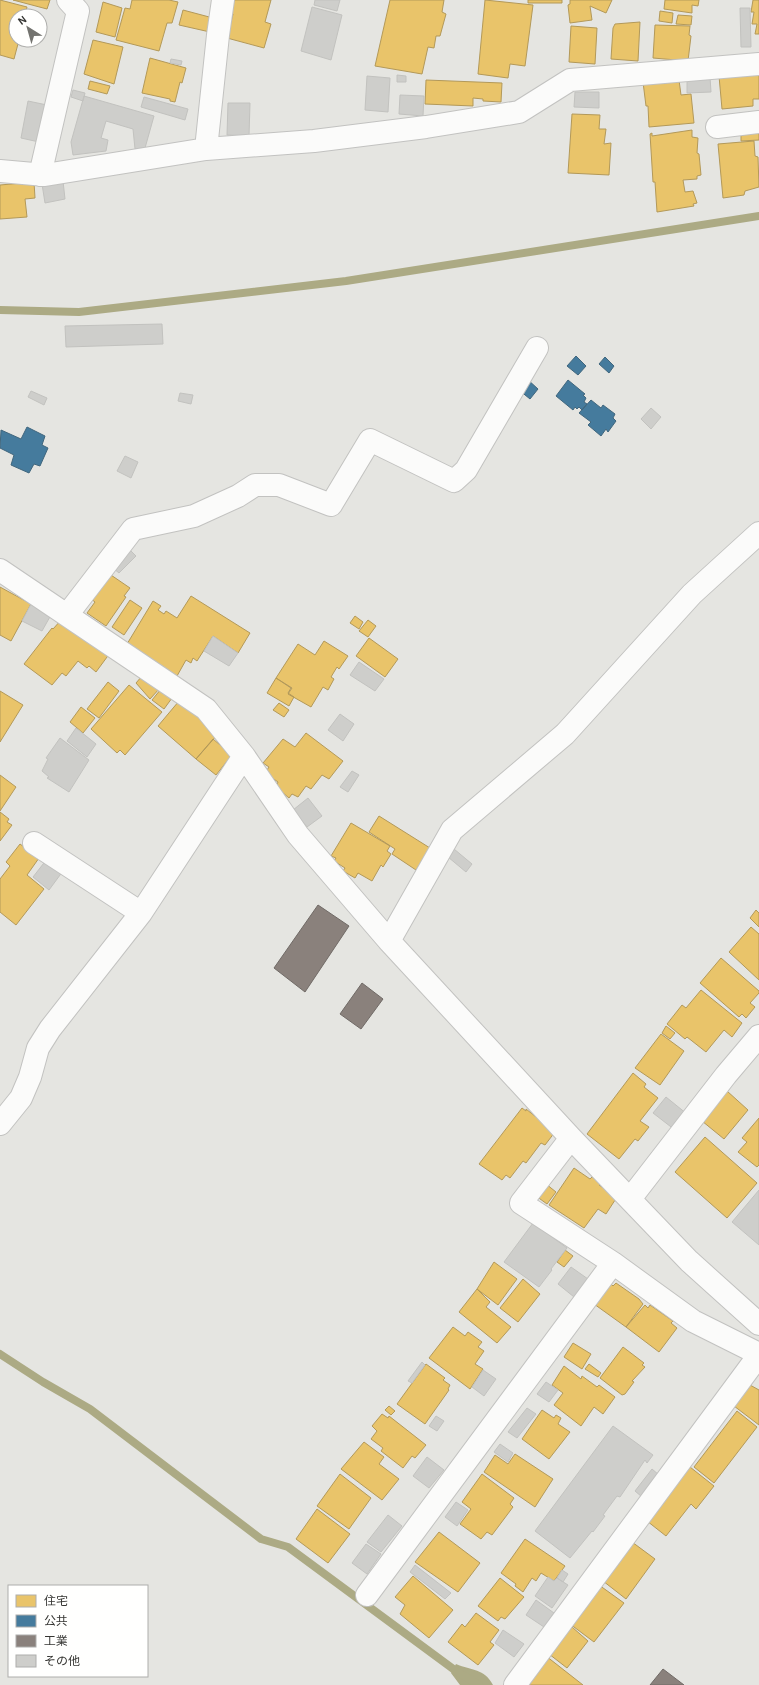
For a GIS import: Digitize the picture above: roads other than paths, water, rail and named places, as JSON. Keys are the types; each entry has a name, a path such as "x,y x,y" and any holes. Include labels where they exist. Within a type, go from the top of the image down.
{"street":[{"path":"40,175 78,11 68,0"},
{"path":"206,149 223,0"},
{"path":"0,171 40,175 206,149 314,141 426,127 519,112 570,80 759,64"},
{"path":"717,127 759,122"},
{"path":"67,615 133,529 194,516 238,496 255,485 279,485 331,505 370,440 454,481 466,470 538,348"},
{"path":"389,941 452,830 565,734 692,594 759,533"},
{"path":"0,570 206,709 244,756 298,835 389,941 571,1138 689,1261 759,1324"},
{"path":"0,1124 21,1098 30,1077 38,1048 50,1029 141,913 244,756"},
{"path":"34,843 141,913"},
{"path":"630,1199 726,1075 759,1036"},
{"path":"515,1685 759,1354 693,1321 613,1263 521,1203 571,1138"},
{"path":"366,1595 613,1263"}],"waterway":[{"path":"0,310 79,312 346,281 759,216"},
{"path":"0,1354 43,1382 90,1409 261,1539 288,1547 456,1671 479,1685"}]}
